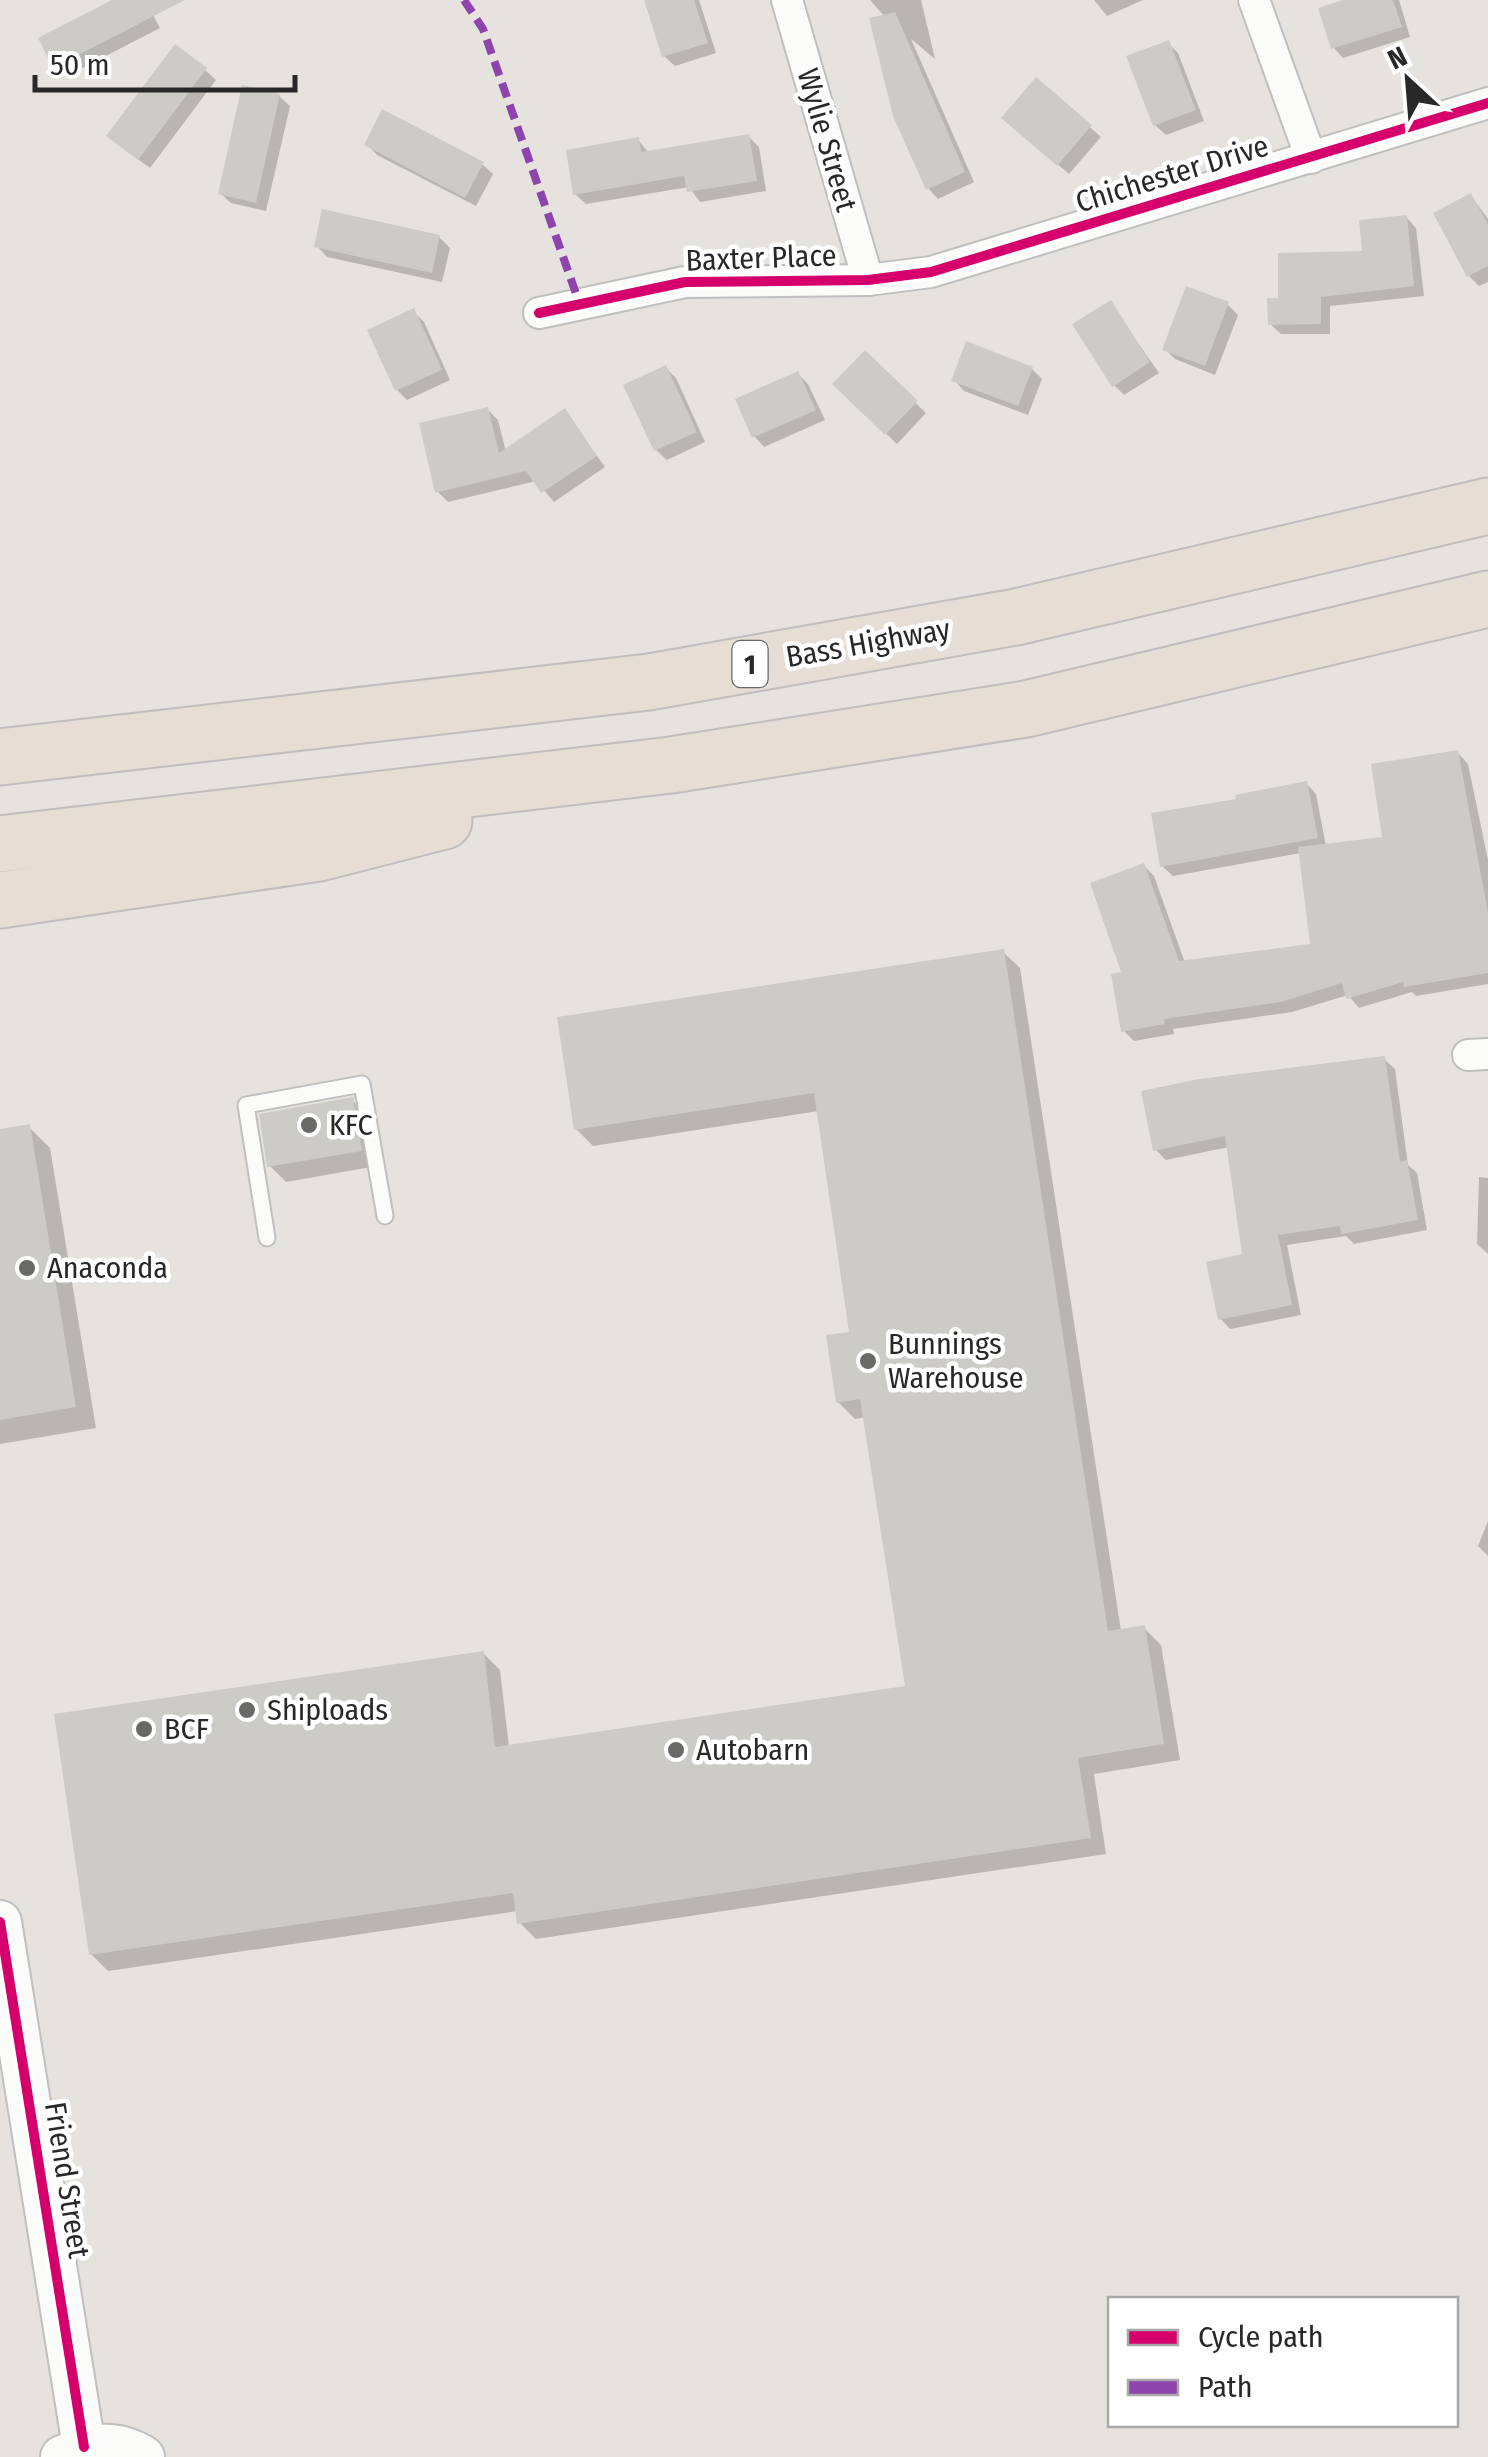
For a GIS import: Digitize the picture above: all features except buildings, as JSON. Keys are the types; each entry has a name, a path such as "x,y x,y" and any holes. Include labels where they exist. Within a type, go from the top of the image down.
{"highway":[{"name":"Bass Highway","path":"0,757 668,678 1016,617 1488,506"},
{"path":"0,844 670,765 1026,709 1488,598"},
{"path":"0,900 318,853 670,765"}],"street":[{"name":"Wylie Street","path":"786,0 868,280"},
{"path":"1254,0 1311,158"},
{"name":"Chichester Drive","path":"868,280 931,272 1488,103"},
{"name":"Baxter Place","path":"539,313 686,282 868,280"},
{"name":"Friend Street","path":"0,1922 74,2452"},
{"path":"74,2452 108,2445 143,2457"}],"lane":[{"path":"268,1238 246,1104 362,1084 385,1216"}],"marked path":[{"path":"464,0 483,29 580,305"}],"cycle path":[{"path":"539,313 685,282 868,280 931,272 1488,103"},
{"path":"0,1922 84,2447"}],"place":[{"name":"KFC","path":"309,1125"},
{"name":"Anaconda","path":"27,1268"},
{"name":"Bunnings Warehouse","path":"868,1361"},
{"name":"Shiploads","path":"247,1710"},
{"name":"BCF","path":"144,1729"},
{"name":"Autobarn","path":"676,1750"}]}
